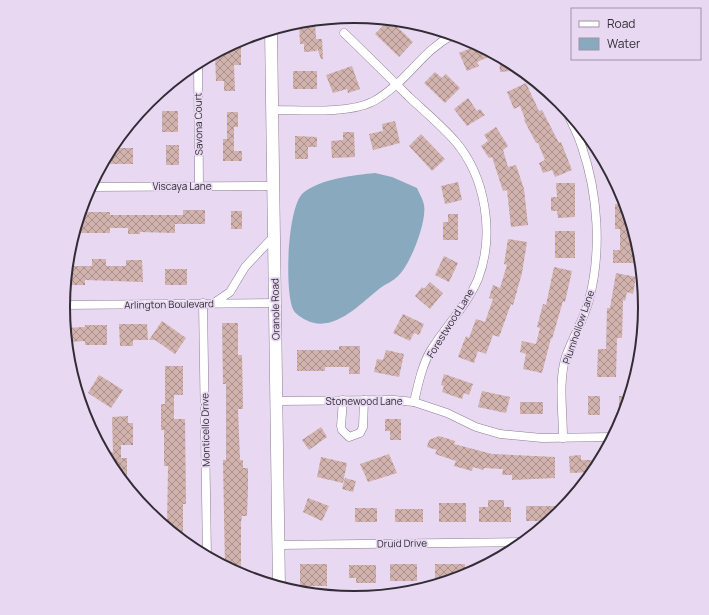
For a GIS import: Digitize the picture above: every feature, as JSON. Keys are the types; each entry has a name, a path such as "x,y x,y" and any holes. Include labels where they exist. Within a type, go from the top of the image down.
{"street":[{"name":"Forestwood Lane","path":"344,33 456,142 471,165 481,190 486,210 484,255 478,279 464,304 430,351 422,370 414,402"},
{"name":"Oranole Road","path":"271,36 279,581"},
{"path":"273,110 356,108 373,102 397,84 424,54 447,39"},
{"name":"Savona Court","path":"198,70 199,186"},
{"name":"Plumhollow Lane","path":"563,438 562,376 566,356 589,300 596,253 595,203 590,176 582,146 572,125"},
{"name":"Viscaya Lane","path":"97,187 273,186"},
{"path":"214,304 230,292 246,267 274,236"},
{"name":"Monticello Drive","path":"203,304 207,551"},
{"name":"Arlington Boulevard","path":"70,305 274,304"},
{"path":"343,400 341,426 342,430 349,437 360,433 362,427 364,400"},
{"name":"Stonewood Lane","path":"276,402 394,400 414,402 447,413 476,427 500,434 563,438 608,437"},
{"name":"Druid Drive","path":"278,545 516,542"}],"water":[{"path":"375,173 392,177 417,188 422,198 424,205 423,221 413,252 404,269 397,277 381,287 346,315 326,323 316,323 306,320 294,311 289,288 288,270 290,232 293,215 298,201 303,193 318,184 338,178"}],"building":[{"path":"315,25 316,39 322,39 323,59 321,59 317,48 317,51 304,52 304,44 300,44 299,28"},
{"path":"384,25 396,26 413,42 399,57 375,34"},
{"path":"241,47 241,65 234,65 235,91 224,91 224,81 216,81 215,59"},
{"path":"471,48 489,57 477,62 479,66 467,71 459,53"},
{"path":"499,63 513,71 500,72"},
{"path":"352,66 360,89 348,93 347,89 333,93 326,75"},
{"path":"293,71 317,71 317,89 293,89"},
{"path":"435,72 442,78 446,74 460,88 445,103 424,83"},
{"path":"526,83 539,111 542,110 559,143 561,142 572,170 555,177 552,170 543,173 539,163 545,160 538,143 536,143 524,120 525,119 520,106 514,109 507,92"},
{"path":"468,98 477,111 480,109 485,115 467,126 454,109"},
{"path":"162,111 178,111 178,132 162,132"},
{"path":"227,112 238,112 238,127 234,127 234,151 242,151 242,161 223,161 223,139 227,139"},
{"path":"395,121 400,143 373,150 369,134 383,131 382,124"},
{"path":"496,127 508,146 503,150 508,167 516,165 524,189 528,225 511,227 507,190 503,191 492,157 489,158 481,146 488,141 484,135"},
{"path":"343,132 354,132 355,157 332,158 331,141 343,140"},
{"path":"421,134 445,159 432,171 409,146"},
{"path":"295,136 317,137 317,147 308,147 308,159 295,159"},
{"path":"166,145 179,145 179,165 166,165"},
{"path":"119,148 133,148 133,164 109,164"},
{"path":"458,182 462,200 445,204 441,186"},
{"path":"556,183 575,183 575,217 558,218 557,211 551,211 551,197 557,197"},
{"path":"615,204 619,204 634,252 635,263 613,263 613,250 620,250 620,229 615,229"},
{"path":"183,210 205,210 205,224 175,224 175,233 140,232 140,234 128,234 128,228 110,228 110,233 80,233 87,212 110,212 110,215 183,215"},
{"path":"231,211 242,211 242,229 231,229"},
{"path":"448,214 458,214 458,240 443,240 443,222 448,222"},
{"path":"555,231 575,231 575,258 555,258"},
{"path":"508,239 527,242 522,273 513,305 511,304 499,337 493,335 486,354 478,351 474,363 458,357 466,336 469,338 476,319 485,322 493,299 489,298 493,285 500,288 507,265 504,264"},
{"path":"444,256 458,263 449,282 435,275"},
{"path":"92,259 106,259 106,266 126,266 126,260 142,260 143,282 85,280 85,285 71,285 73,266 92,266"},
{"path":"554,267 572,271 565,302 563,301 542,373 523,369 526,354 520,352 522,341 536,344 540,328 537,327 543,304 546,305"},
{"path":"165,269 187,269 187,285 165,285"},
{"path":"616,273 636,277 633,294 627,292 625,301 623,300 622,338 617,338 616,377 597,377 598,349 606,349 607,308 610,308"},
{"path":"430,282 443,293 430,309 415,296 422,287 424,289"},
{"path":"403,314 424,324 419,335 414,333 410,341 393,333"},
{"path":"162,321 186,338 175,354 155,340 149,340"},
{"path":"222,323 238,323 238,355 242,355 243,409 238,409 240,460 243,460 243,468 248,468 247,516 242,516 241,522 241,568 225,561 223,460 226,460 226,384 223,384"},
{"path":"119,324 147,324 148,340 133,340 133,346 120,346"},
{"path":"85,325 107,325 107,345 85,345 85,341 72,342 71,328 85,327"},
{"path":"339,346 360,346 360,374 349,374 349,367 325,367 325,371 297,371 297,350 339,350"},
{"path":"386,350 404,354 399,377 374,372 377,359 383,360"},
{"path":"165,366 183,366 183,395 174,395 174,419 185,419 186,504 183,504 183,534 167,521 168,466 164,466 164,430 161,430 161,404 165,404"},
{"path":"444,374 473,384 469,395 464,393 462,399 442,392 444,386 441,385"},
{"path":"99,375 123,390 111,408 88,393"},
{"path":"482,391 510,397 506,413 478,407"},
{"path":"588,396 600,396 600,415 588,415"},
{"path":"619,396 625,396 624,399 619,411"},
{"path":"520,402 543,402 543,414 520,414"},
{"path":"128,416 128,423 133,423 133,445 121,445 121,458 127,458 127,478 109,452 113,452 112,417"},
{"path":"385,419 401,419 401,440 390,440 390,431 385,431"},
{"path":"321,427 327,437 309,450 302,440"},
{"path":"439,436 455,441 454,444 492,454 555,457 555,478 512,480 512,475 502,475 503,469 484,468 483,470 473,467 472,471 454,466 456,461 435,454 437,450 427,447 429,440"},
{"path":"389,454 397,473 368,482 360,464"},
{"path":"581,455 581,460 595,460 586,472 570,473 569,456"},
{"path":"321,457 347,463 343,483 317,477"},
{"path":"345,478 356,481 353,492 342,489"},
{"path":"308,498 329,506 322,521 303,512"},
{"path":"488,500 504,500 504,507 511,507 511,522 479,522 479,507 488,507"},
{"path":"439,503 466,503 466,522 439,522"},
{"path":"526,506 555,506 555,510 542,521 526,521"},
{"path":"355,508 377,508 377,522 355,522"},
{"path":"395,509 423,509 423,522 395,522"},
{"path":"300,564 327,564 327,586 300,586"},
{"path":"390,564 417,564 417,581 390,581"},
{"path":"435,564 465,564 465,569 435,580"},
{"path":"349,565 376,565 376,583 356,583 356,578 349,578"}]}
